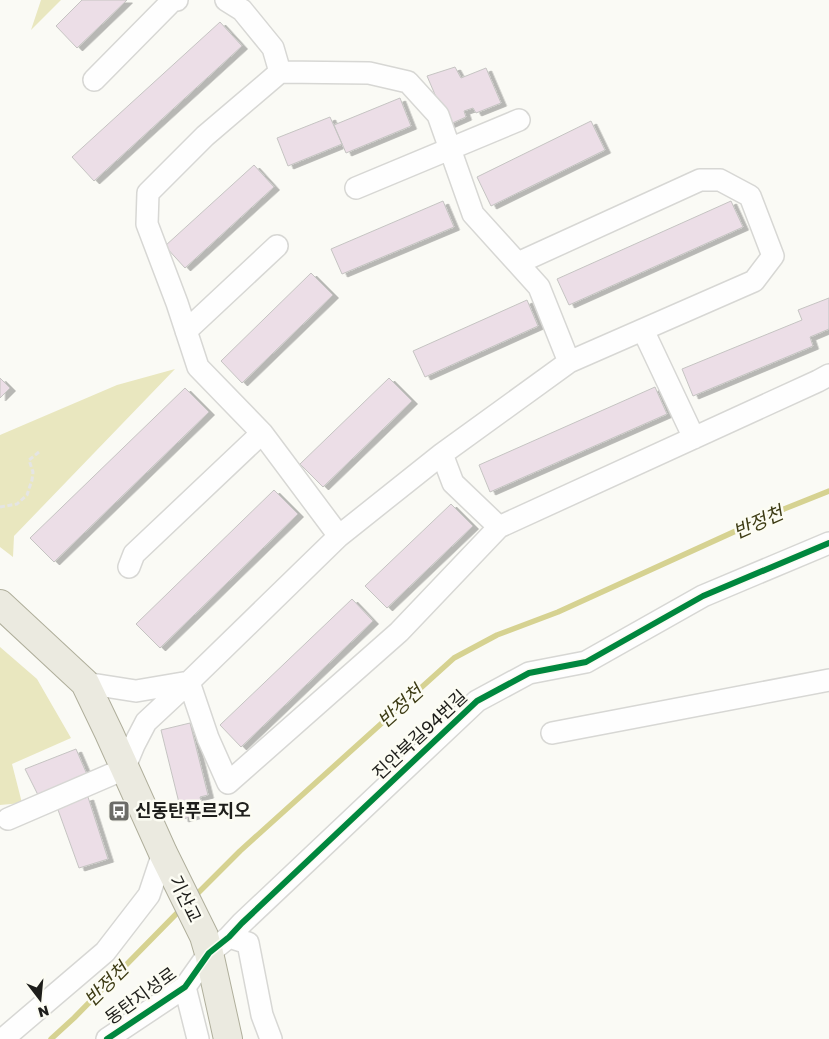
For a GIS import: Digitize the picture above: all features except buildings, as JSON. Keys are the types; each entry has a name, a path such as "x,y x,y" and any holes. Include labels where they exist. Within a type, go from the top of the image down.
{"main road":[{"path":"0,604 85,683 165,858"},
{"name":"기산교","path":"165,858 226,938"},
{"path":"226,938 228,1039"}],"street":[{"path":"94,80 176,0"},
{"path":"226,0 242,10 273,48 280,72"},
{"path":"339,536 262,433 198,367 147,224 148,194 205,136 280,72 369,73 408,82 438,115 473,214 539,287 569,362"},
{"path":"356,188 519,120"},
{"path":"8,820 124,769 146,722 190,682 339,536 442,454 569,362 754,281 773,256 750,196 720,180 700,180 518,263"},
{"path":"186,331 277,246"},
{"path":"642,330 694,438"},
{"path":"190,682 208,738 228,783 399,632 499,527 829,375"},
{"path":"129,567 134,554 262,433"},
{"path":"442,454 453,483 499,527"},
{"name":"진안북길94번길","path":"226,938 477,701 529,673 586,662 703,596 829,543"},
{"path":"552,733 829,680"},
{"path":"85,683 136,691 190,682"},
{"path":"3,1039 105,952 149,895 165,858"},
{"path":"226,938 272,1039"},
{"name":"동탄지성로","path":"107,1039 185,987 226,938"},
{"path":"185,987 198,1039"}],"path":[{"path":"0,507 17,504 27,495 33,472 29,460 39,452"}],"shaded area":[{"path":"41,0 61,0 31,30"},
{"path":"175,369 14,536 13,557 0,547 0,435 117,385"},
{"path":"0,647 37,679 71,738 12,764 22,803 0,805"}],"waterway":[{"name":"반정천","path":"193,898 240,851 454,658 497,635 558,612 784,509 829,491"},
{"name":"반정천","path":"51,1039 182,908"}],"cycle path":[{"path":"107,1039 185,987 209,953 229,937 477,701 529,673 586,662 703,596 829,543"}],"place":[{"name":"신동탄푸르지오","path":"119,811"}]}
